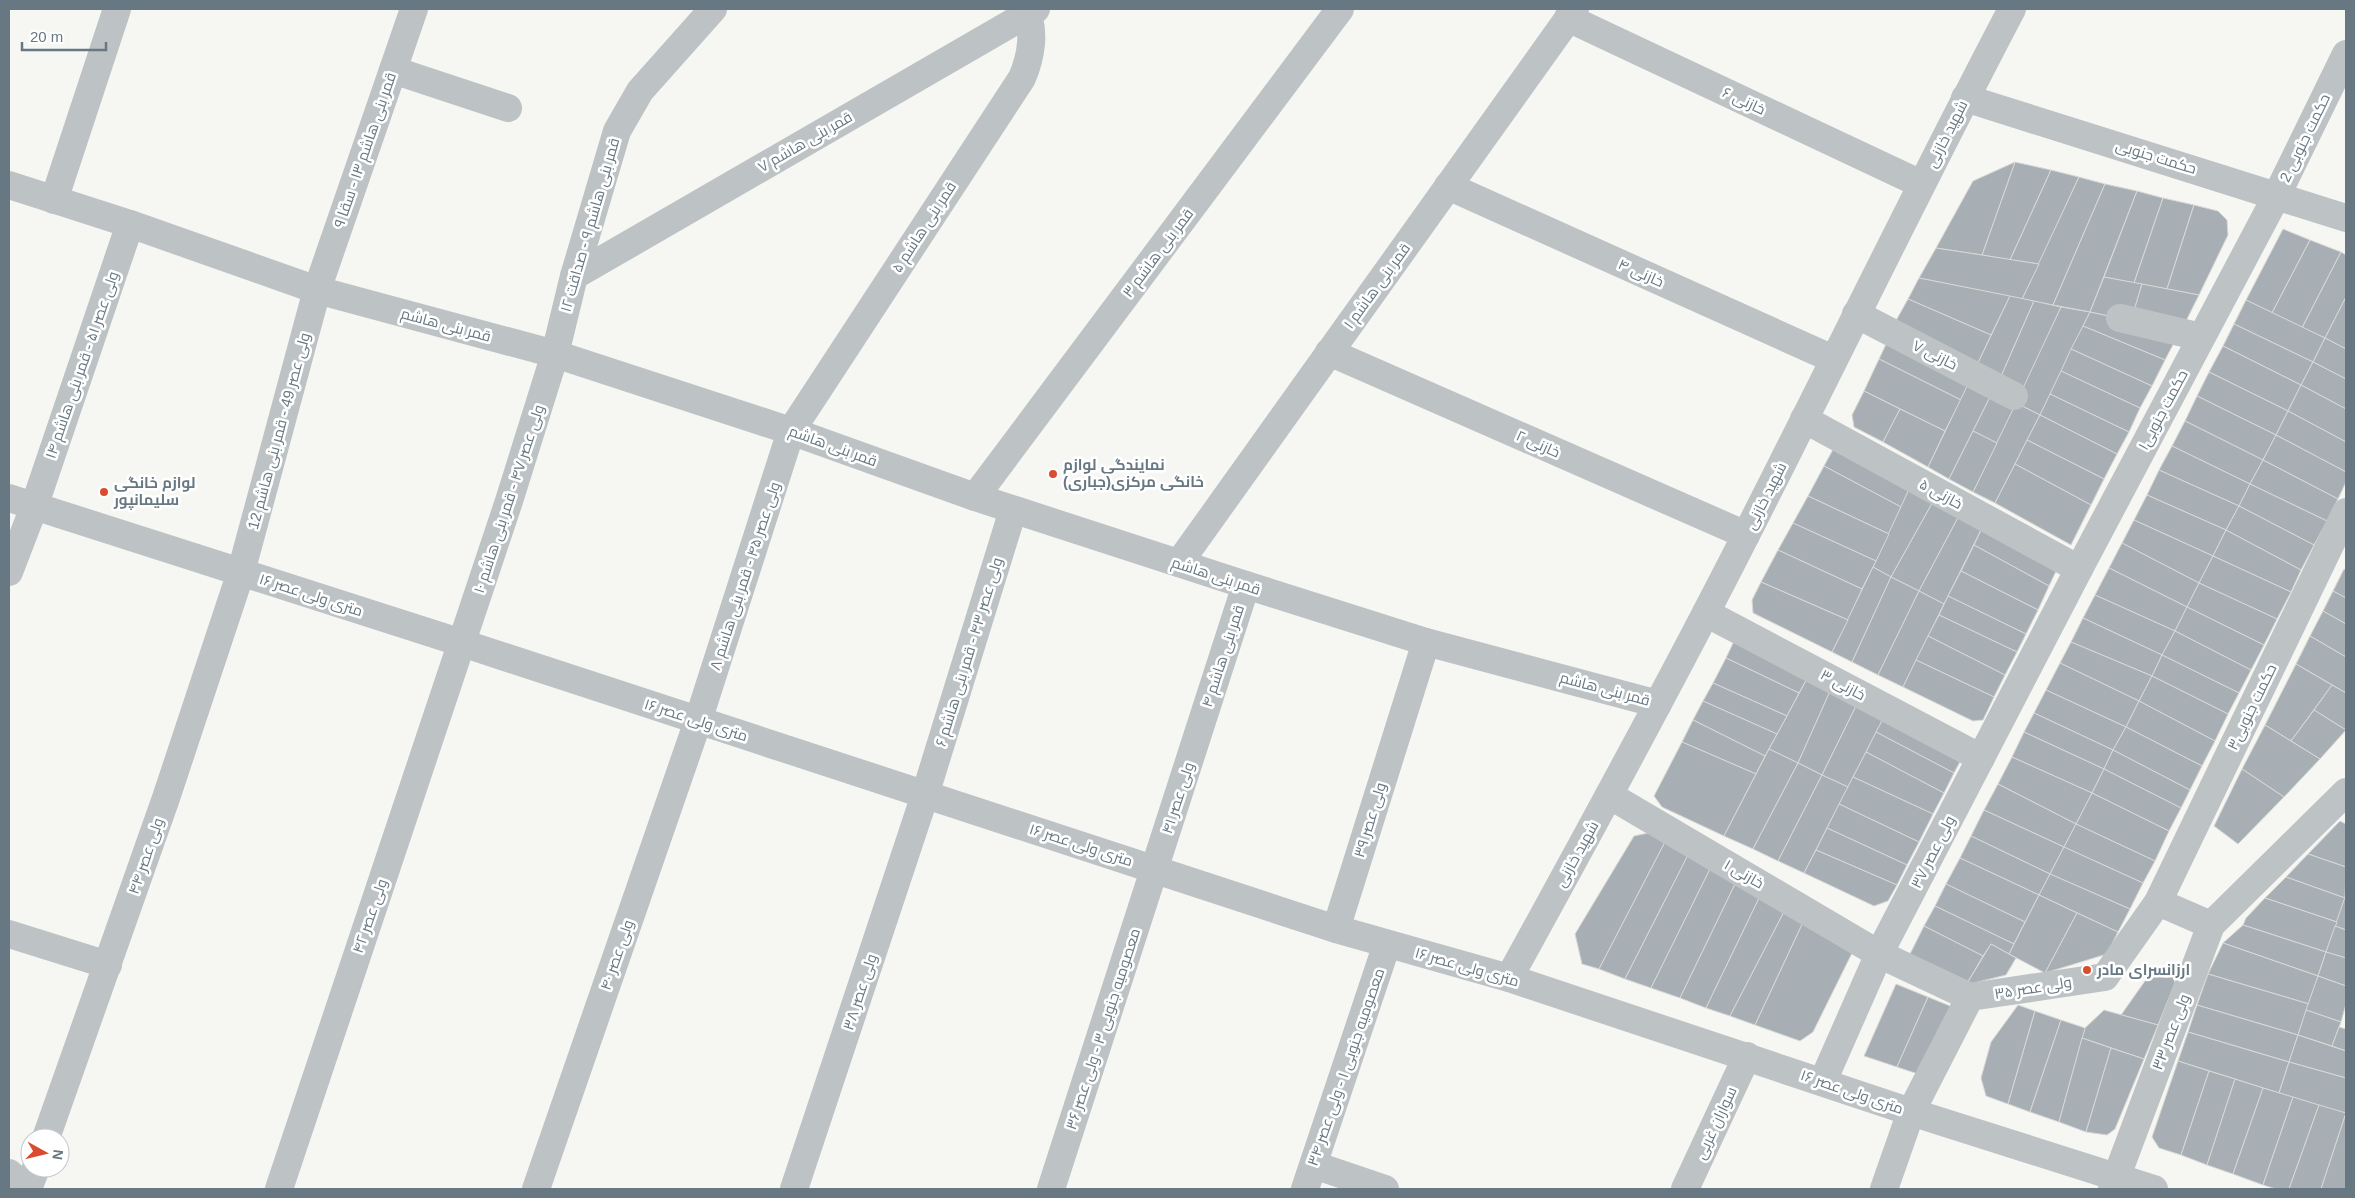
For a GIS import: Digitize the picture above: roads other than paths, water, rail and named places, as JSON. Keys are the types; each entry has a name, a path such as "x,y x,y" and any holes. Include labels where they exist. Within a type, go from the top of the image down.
{"street":[{"path":"54,200 117,9"},
{"name":"قمر بنی هاشم ۱۳ - سقا ۹","path":"316,290 414,9"},
{"name":"قمر بنی هاشم ۹ - صداقت ۱۲","path":"554,354 574,276 617,130 640,91 713,9"},
{"name":"قمر بنی هاشم ۳","path":"975,498 1340,9"},
{"name":"شهید خازنی","path":"1509,978 1658,704 1746,535 1921,184 2012,9"},
{"name":"قمر بنی هاشم ۷","path":"574,276 1030,10"},
{"name":"قمر بنی هاشم ۵","path":"791,431 1022,78 1030,58 1030,10"},
{"name":"خازنی ۶","path":"1571,13 1921,184"},
{"name":"قمر بنی هاشم ۱","path":"1179,563 1571,13"},
{"name":"حکمت جنوبی 2","path":"2277,195 2346,54"},
{"path":"393,70 508,108"},
{"name":"حکمت جنوبی","path":"1965,98 2346,218"},
{"name":"قمر بنی هاشم","path":"9,185 130,224 316,290 554,354 791,431 975,498 1426,642 1658,704"},
{"name":"خازنی ۴","path":"1448,186 1833,360"},
{"name":"حکمت جنوبی۱","path":"2049,626 2277,195"},
{"name":"ولی عصر ۵۱ - قمر بنی هاشم ۱۴","path":"9,572 34,506 130,224"},
{"name":"ولی عصر 49 - قمر بنی هاشم 12","path":"241,572 316,290"},
{"name":"خازنی ۷","path":"1856,314 2014,396"},
{"path":"2120,318 2201,337"},
{"name":"خازنی ۲","path":"1329,352 1746,535"},
{"name":"ولی عصر ۴۷ - قمر بنی هاشم ۱۰","path":"462,643 509,501 554,354"},
{"name":"خازنی ۵","path":"1804,419 2079,569"},
{"name":"ولی عصر ۴۵ - قمر بنی هاشم ۸","path":"698,720 791,431"},
{"name":"۱۶ متری ولی عصر","path":"9,498 462,643 1336,929 1509,978 1823,1081 2114,1183 2154,1189"},
{"name":"ولی عصر ۴۳ - قمر بنی هاشم ۶","path":"925,794 1013,510"},
{"name":"حکمت جنوبی۳","path":"2158,902 2346,512"},
{"name":"ولی عصر ۴۴","path":"50,1128 108,966 241,572"},
{"name":"قمر بنی هاشم ۴","path":"1201,727 1246,585"},
{"name":"خازنی ۳","path":"1706,612 1982,758"},
{"name":"ولی عصر ۳۷","path":"1823,1081 1880,954 2049,626"},
{"name":"ولی عصر ۳۹","path":"1336,929 1426,642"},
{"name":"ولی عصر ۴۲","path":"278,1189 462,643"},
{"name":"ولی عصر ۴۰","path":"536,1189 698,720"},
{"name":"ولی عصر ۴۱","path":"1155,870 1201,727"},
{"name":"ولی عصر ۳۳","path":"2114,1183 2211,925 2346,792"},
{"name":"ولی عصر ۳۸","path":"794,1189 925,794"},
{"name":"خازنی ۱","path":"1609,795 1880,954 1970,997"},
{"name":"معصومیه جنوبی ۳ - ولی عصر ۳۶","path":"1051,1189 1155,870"},
{"path":"2158,902 2211,925"},
{"name":"ولی عصر ۳۵","path":"1970,997 2105,977 2158,902"},
{"path":"9,934 108,966"},
{"name":"معصومیه جنوبی ۱ - ولی عصر ۳۴","path":"1310,1177 1388,944"},
{"path":"1884,1189 1911,1112 1970,997"},
{"name":"سواران غربی","path":"1685,1189 1747,1056"},
{"path":"9,1172 27,1189"},
{"path":"1310,1177 1385,1189"}],"place":[{"name":"نمایندگی لوازم خانگی مرکزی(جباری)","path":"1053,474"},
{"name":"لوازم خانگی سلیمانپور","path":"104,492"},
{"name":"ارزانسرای مادر","path":"2087,970"}]}
